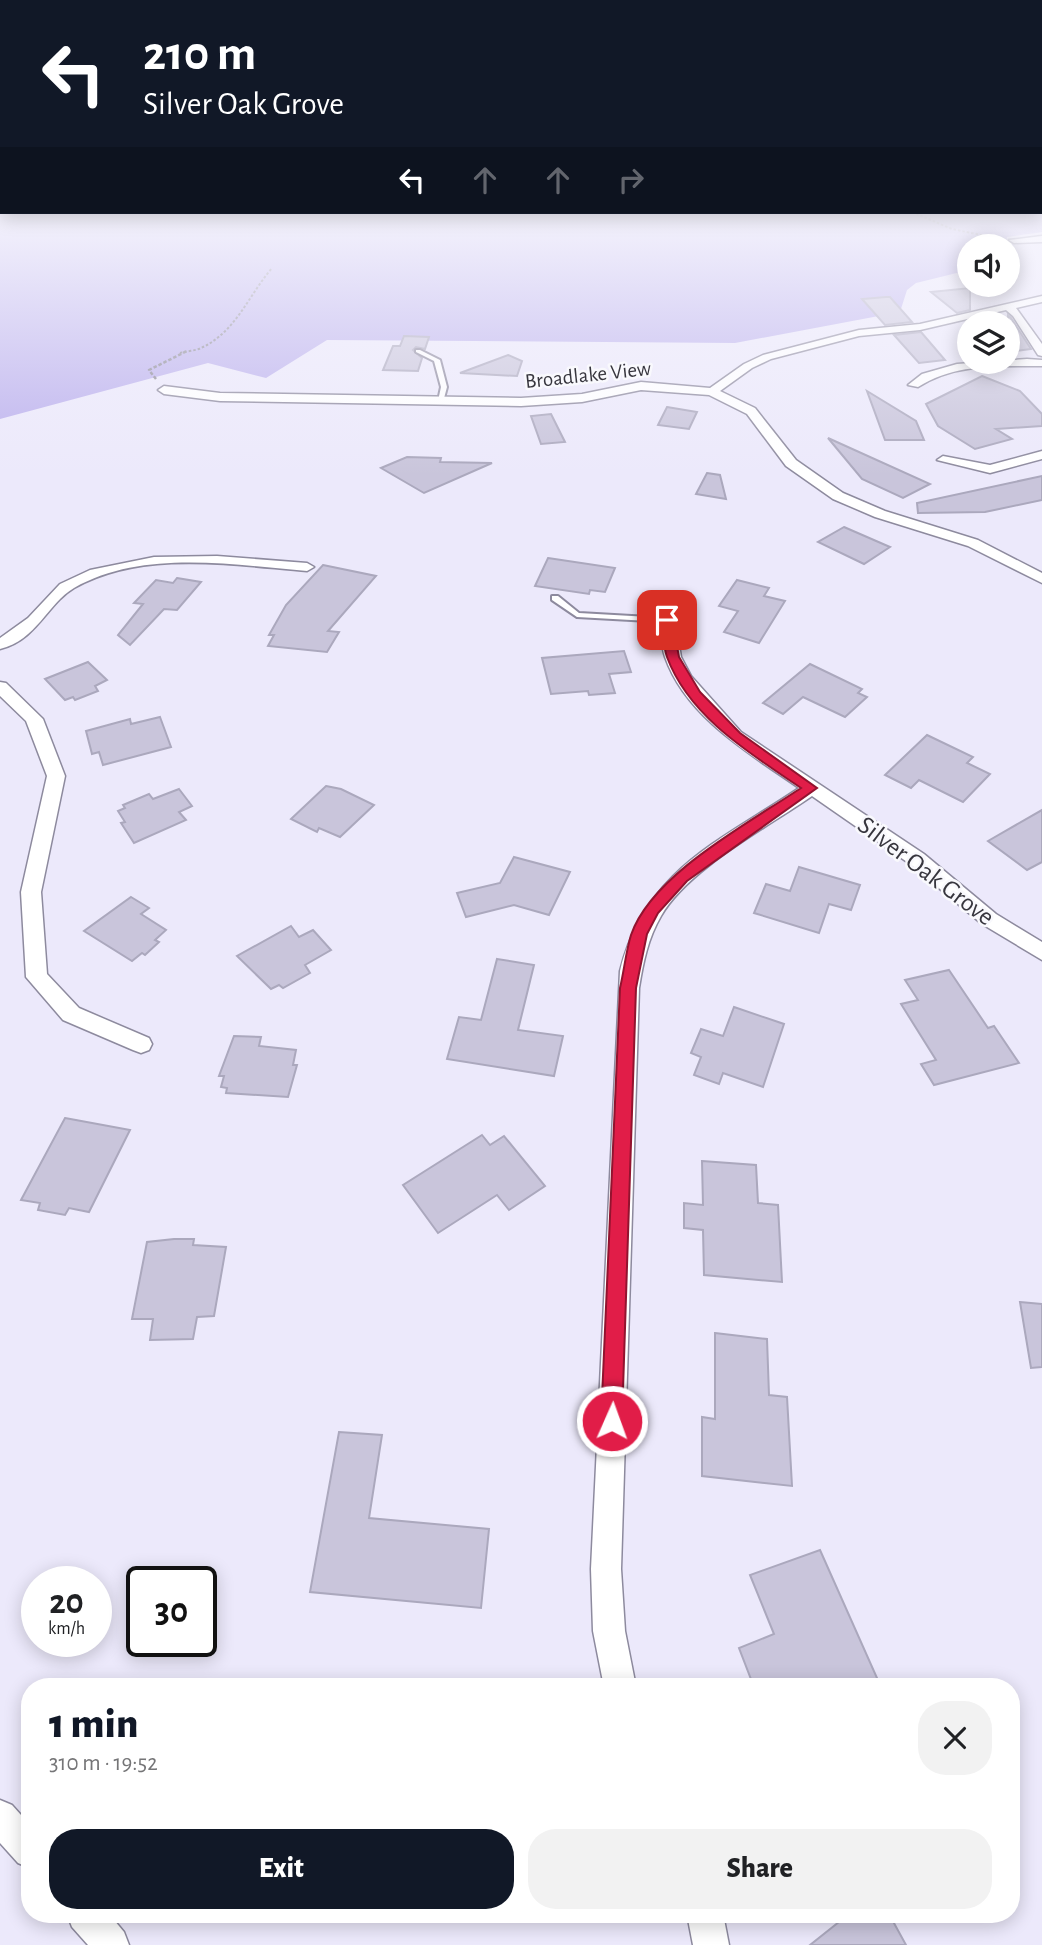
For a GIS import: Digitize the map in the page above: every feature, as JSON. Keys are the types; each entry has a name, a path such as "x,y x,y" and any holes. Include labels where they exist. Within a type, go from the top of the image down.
{"street":[{"path":"991,311 1042,299"},
{"path":"1008,307 1017,314 1039,348"},
{"path":"712,392 748,366 767,357 859,333 920,327 957,319"},
{"path":"1020,336 1039,348"},
{"path":"914,385 928,373 996,363 1042,363"},
{"name":"Broadlake View","path":"164,390 220,397 541,402 641,386 678,386 712,392 751,411 791,463 838,496 880,514 973,543 1042,579"},
{"path":"943,460 990,469 1042,455"},
{"path":"0,644 23,631 64,587 87,575 128,565 192,560 307,567"},
{"name":"Silver Oak Grove","path":"667,620 673,657 695,694 735,736 917,859 989,919 1042,952"},
{"path":"0,687 34,719 56,776 31,892 37,977 71,1014 141,1044"},
{"path":"618,1678 610,1631 606,1569 628,988 632,960 639,934 664,893 681,877 811,788"},
{"path":"0,1817 21,1842"},
{"path":"93,1923 111,1945"},
{"path":"707,1923 711,1945"}],"lane":[{"path":"418,351 437,360 444,387 442,401"},
{"path":"555,598 577,615 667,620"}],"path":[{"path":"164,390 149,370 181,352 200,349 238,321 252,293"}],"shaded area":[{"path":"0,293 906,293 900,312 735,343 327,340 266,378 208,363 0,419"}],"building":[{"path":"932,293 957,293 957,297 970,297 970,310 957,313"},
{"path":"890,297 912,322 885,325 862,299"},
{"path":"921,332 945,360 919,363 894,335"},
{"path":"1020,332 1031,349 1020,350"},
{"path":"404,336 429,337 425,349 416,347 413,350 422,358 418,371 383,370 393,346 400,346"},
{"path":"508,355 522,361 517,376 460,373"},
{"path":"982,376 1020,391 1042,414 1042,426 996,429 1012,439 975,449 938,426 926,404"},
{"path":"867,391 916,421 924,440 885,440"},
{"path":"667,407 697,412 689,429 658,425"},
{"path":"551,414 565,442 541,444 531,416"},
{"path":"828,438 930,484 903,498 862,479"},
{"path":"407,457 441,458 440,462 492,463 424,493 381,468"},
{"path":"707,473 720,475 726,499 696,494"},
{"path":"1042,476 1042,500 985,512 918,513 917,503"},
{"path":"844,527 890,547 864,564 818,542"},
{"path":"548,558 615,568 605,592 590,590 589,594 535,586"},
{"path":"323,565 376,576 328,631 339,632 327,652 268,646 274,635 269,635 286,605"},
{"path":"177,578 201,582 177,610 164,609 130,645 118,635 143,604 134,603 156,580 173,583"},
{"path":"737,580 769,588 764,596 785,601 759,643 724,632 738,611 719,606"},
{"path":"624,651 631,672 609,674 615,693 589,695 588,691 551,694 542,658"},
{"path":"88,662 107,680 95,686 98,691 75,700 73,697 65,700 45,679"},
{"path":"810,664 862,689 858,693 867,697 845,717 803,697 783,714 763,703"},
{"path":"160,717 171,747 103,765 99,752 92,754 86,731 130,719 131,724"},
{"path":"927,735 973,757 967,763 990,774 963,802 919,780 911,788 885,775"},
{"path":"326,786 341,789 374,805 340,837 319,828 317,832 291,819"},
{"path":"179,789 192,806 179,812 186,820 134,843 121,823 125,822 118,811 125,808 123,805 149,794 153,799"},
{"path":"1042,810 1042,862 1027,870 988,841"},
{"path":"514,857 570,872 549,915 514,905 466,917 457,893 500,883"},
{"path":"799,867 860,885 851,910 829,904 819,933 754,913 766,884 790,891"},
{"path":"131,897 149,908 141,914 166,930 155,940 159,942 145,955 142,953 132,961 84,931"},
{"path":"291,926 299,937 313,930 331,950 305,965 310,973 283,988 279,985 271,989 237,956"},
{"path":"497,959 534,965 518,1030 563,1036 554,1076 447,1059 459,1017 481,1020"},
{"path":"949,970 988,1028 994,1026 1019,1063 934,1085 921,1064 936,1060 901,1004 918,1000 905,980"},
{"path":"734,1007 784,1024 763,1087 723,1073 719,1084 694,1075 701,1057 691,1053 701,1029 723,1036"},
{"path":"234,1036 261,1037 259,1046 296,1050 293,1065 297,1065 288,1097 226,1093 227,1088 221,1087 224,1076 219,1076"},
{"path":"65,1118 130,1130 89,1212 69,1208 65,1215 38,1210 40,1203 21,1200"},
{"path":"482,1135 490,1145 504,1136 545,1186 509,1210 497,1195 438,1233 403,1185"},
{"path":"702,1161 756,1165 758,1203 778,1205 782,1282 704,1275 703,1230 684,1228 684,1203 703,1205"},
{"path":"194,1239 193,1245 226,1247 214,1316 197,1317 193,1339 150,1340 153,1319 132,1319 147,1242"},
{"path":"1020,1302 1042,1304 1042,1367 1031,1368"},
{"path":"715,1333 767,1339 769,1395 787,1397 792,1486 702,1476 702,1417 715,1419"},
{"path":"339,1432 382,1435 369,1518 489,1529 481,1608 310,1592"},
{"path":"820,1550 877,1678 751,1678 739,1648 774,1634 750,1575"},
{"path":"838,1923 894,1923 906,1945 810,1945"}],"route":[{"path":"612,1421 628,988 639,934 664,893 681,877 811,788 735,736 712,714 695,694 673,657 667,620"}]}
